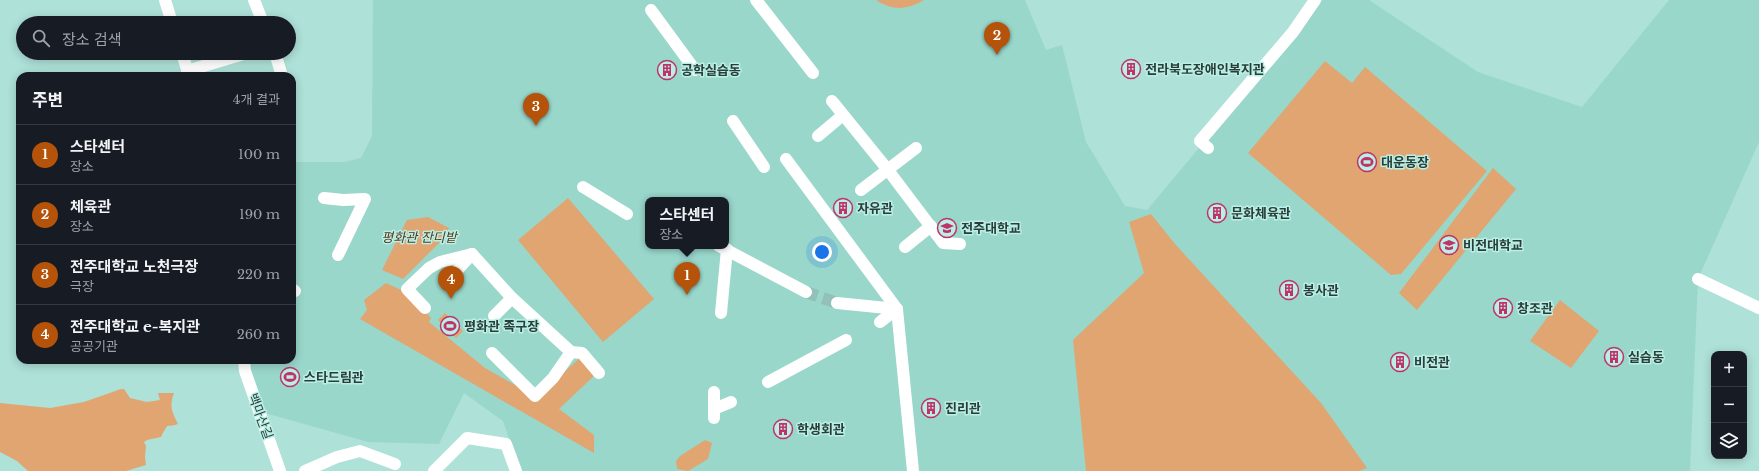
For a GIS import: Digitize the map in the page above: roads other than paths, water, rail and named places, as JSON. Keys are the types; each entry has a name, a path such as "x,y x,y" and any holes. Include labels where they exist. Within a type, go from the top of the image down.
{"street":[{"path":"165,0 170,16"},
{"path":"254,0 260,16"},
{"path":"756,0 813,73"},
{"path":"1204,144 1293,32 1315,0"},
{"path":"651,10 696,70"},
{"path":"184,60 187,72"},
{"path":"194,72 227,60"},
{"path":"276,60 281,72"},
{"path":"832,101 888,170 944,243 960,244"},
{"path":"818,136 843,115"},
{"path":"733,121 764,167"},
{"path":"861,190 916,148"},
{"path":"786,159 897,309 913,471"},
{"path":"583,187 627,214"},
{"path":"324,198 343,200 365,199 338,255"},
{"path":"905,247 931,226"},
{"path":"721,313 723,249"},
{"path":"725,249 806,292"},
{"path":"451,277 472,254"},
{"path":"472,254 512,298 571,352 582,353 599,373"},
{"path":"425,308 407,289 429,268 440,262 472,254"},
{"path":"1698,279 1759,308"},
{"path":"494,316 512,298"},
{"path":"837,304 897,309"},
{"path":"880,322 897,309"},
{"path":"768,382 846,340"},
{"path":"492,354 535,396 553,378 571,352"},
{"name":"백마산길","path":"244,364 245,371 280,471"},
{"path":"714,392 714,414 731,402"},
{"path":"434,471 467,438 506,444 516,471"},
{"path":"312,470 337,457 360,451 395,464"}],"tunnel":[{"path":"806,292 837,303"}],"place":[{"name":"체육관","path":"997,55"},
{"name":"전라북도장애인복지관","path":"1131,69"},
{"name":"공학실습동","path":"667,70"},
{"name":"전주대학교 노천극장","path":"536,126"},
{"name":"대운동장","path":"1367,162"},
{"name":"자유관","path":"843,208"},
{"name":"문화체육관","path":"1217,213"},
{"name":"전주대학교","path":"947,228"},
{"name":"비전대학교","path":"1449,245"},
{"name":"봉사관","path":"1289,290"},
{"name":"스타센터","path":"687,295"},
{"name":"전주대학교 e-복지관","path":"451,299"},
{"name":"창조관","path":"1503,308"},
{"name":"평화관 족구장","path":"450,326"},
{"name":"실습동","path":"1614,357"},
{"name":"비전관","path":"1400,362"},
{"name":"스타드림관","path":"290,377"},
{"name":"진리관","path":"931,408"},
{"name":"학생회관","path":"783,429"}],"park label":[{"name":"평화관 잔디밭","path":"419,237"}]}
